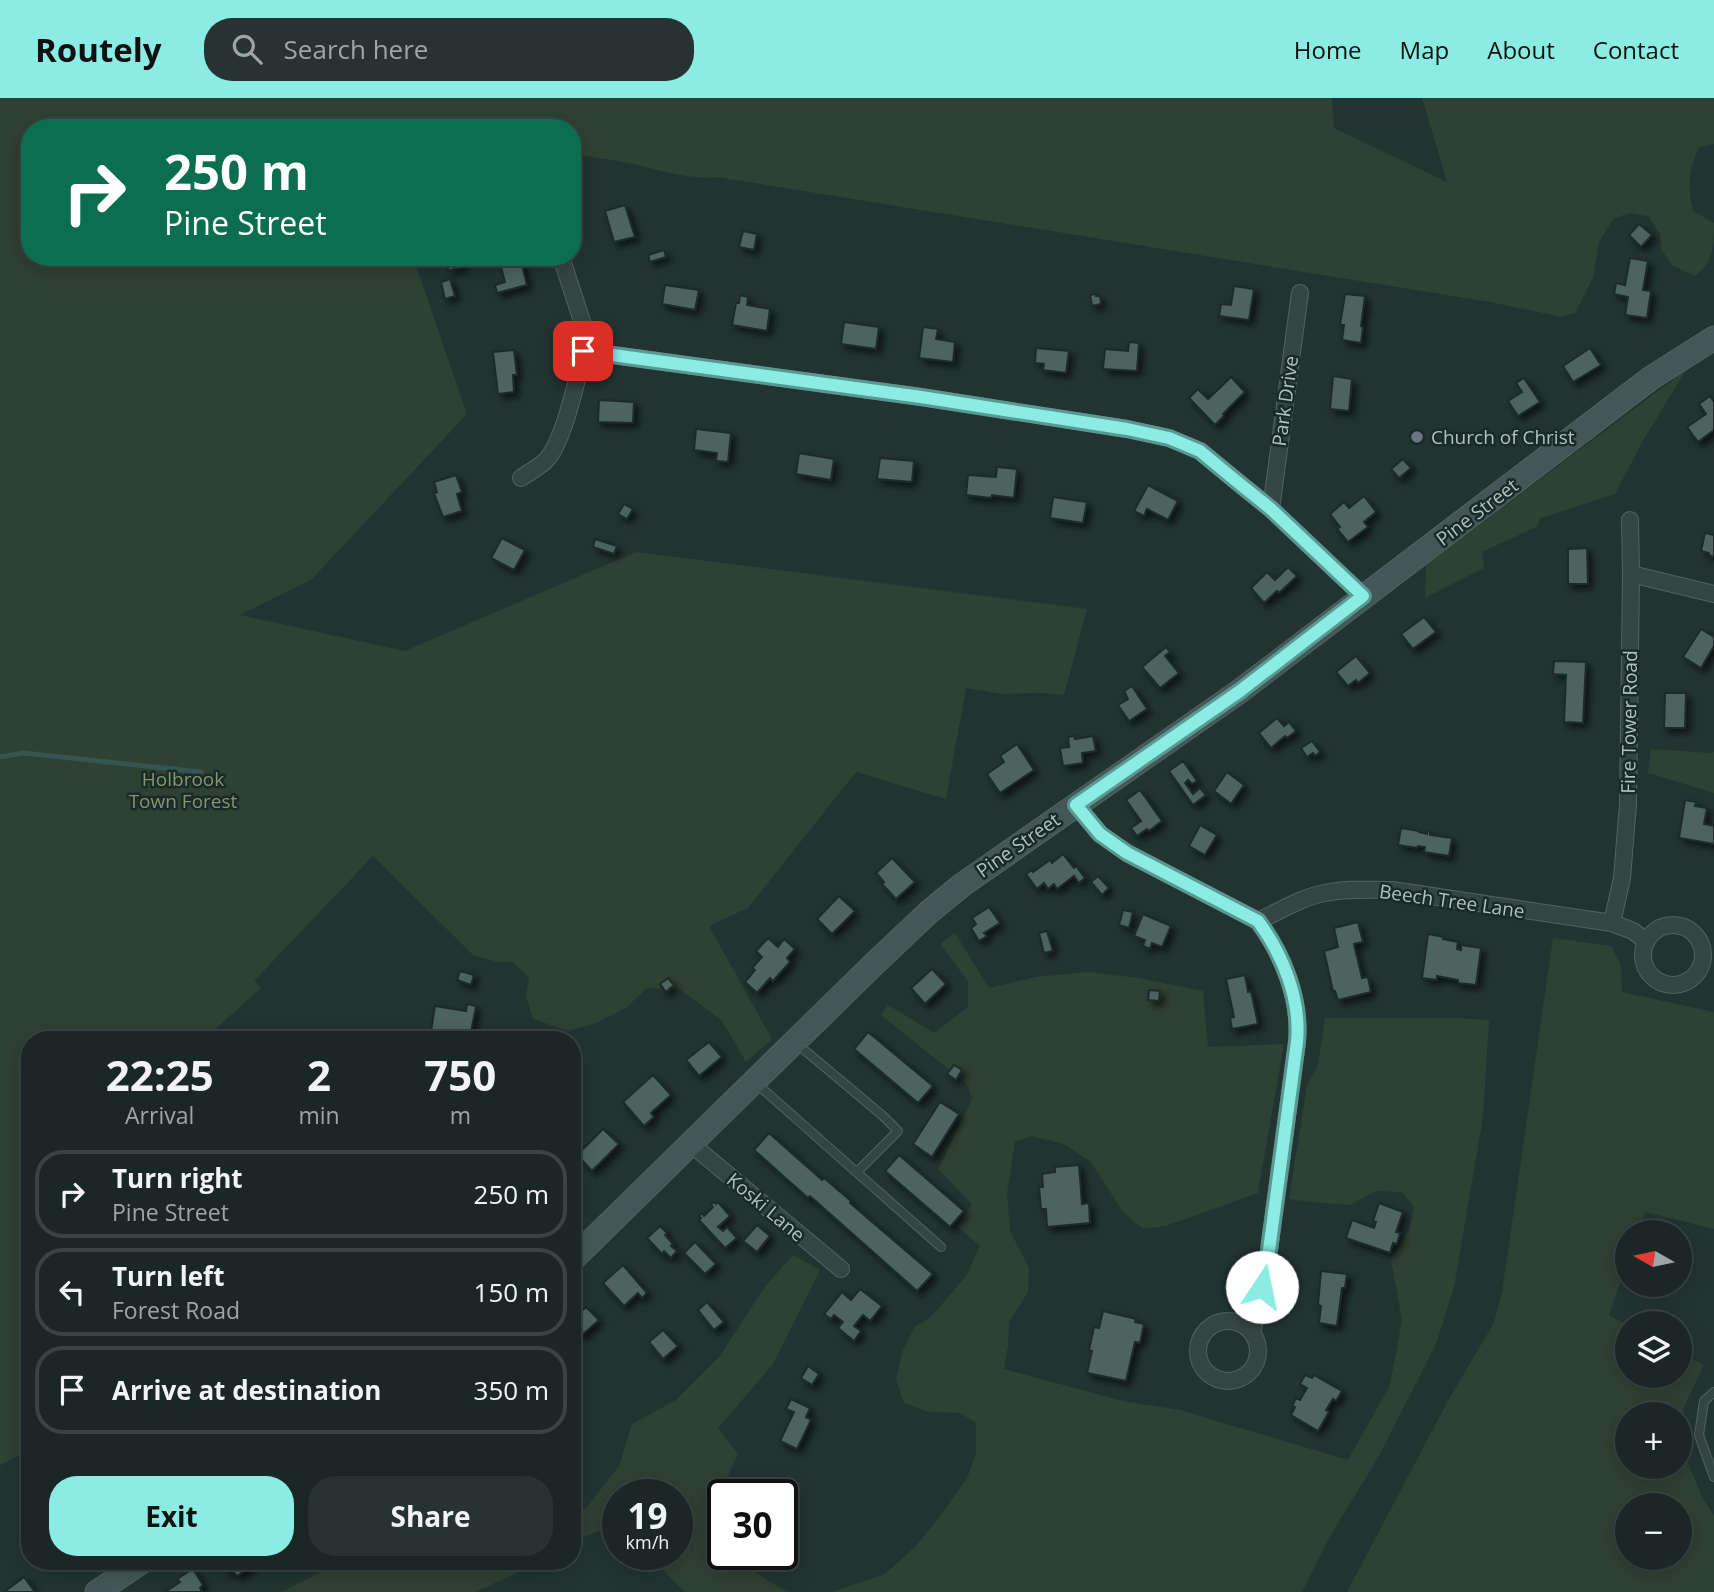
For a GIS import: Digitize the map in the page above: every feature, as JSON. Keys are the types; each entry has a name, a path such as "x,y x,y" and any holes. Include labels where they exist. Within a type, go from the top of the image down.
{"main road":[{"name":"Pine Street","path":"581,1251 929,912 985,868 1240,691 1651,378 1714,338"},
{"path":"97,1592 130,1570"}],"street":[{"path":"521,478 548,459 559,438 583,351 584,327 564,266"},
{"name":"Park Drive","path":"1271,509 1300,293"},
{"path":"583,351 921,397 1169,438 1200,451 1271,509 1363,596"},
{"name":"Fire Tower Road","path":"1612,923 1622,878 1628,804 1630,520"},
{"path":"1631,574 1714,594"},
{"path":"1076,805 1100,834 1127,853 1258,921 1269,935 1291,986 1299,1023 1267,1265 1252,1332"},
{"name":"Beech Tree Lane","path":"1258,921 1324,893 1364,889 1392,890 1612,923 1633,930 1646,941"},
{"name":"Koski Lane","path":"691,1144 841,1269"}],"lane":[{"path":"795,1042 898,1131 857,1172"},
{"path":"755,1082 942,1247"},
{"path":"1714,1392 1704,1401 1699,1435 1714,1477"}],"green space":[{"name":"Holbrook Town Forest","path":"0,98 1332,98 1334,128 1447,182 1422,98 1714,98 1714,144 1699,147 1691,171 1690,186 1693,211 1714,223 1712,253 1706,265 1695,276 1672,265 1661,249 1660,234 1648,216 1629,213 1613,219 1599,242 1593,278 1575,313 1562,317 1490,302 717,177 694,177 581,155 581,119 21,119 21,266 416,266 467,414 311,580 240,615 405,651 636,552 1087,609 1064,695 1002,694 966,688 946,799 856,772 748,908 709,926 772,1039 746,1062 722,1021 681,990 647,988 627,1007 596,1023 568,1031 533,1019 526,996 529,977 512,962 498,962 473,955 373,856 254,981 261,988 213,1031 21,1031 21,1454 0,1465"},
{"path":"1686,370 1644,439 1615,494 1541,518 1536,527 1482,552 1484,568 1425,598 1426,565"},
{"path":"1651,749 1714,752 1714,793 1648,773"},
{"path":"955,933 989,988 1036,977 1087,972 1139,978 1203,991 1208,1047 1284,1044 1258,1193 1166,1226 1143,1229 1123,1212 1091,1162 1064,1144 1031,1136 1015,1142 1007,1193 1010,1231 1029,1268 1028,1292 1009,1322 1004,1369 1123,1401 1180,1410 1348,1460 1390,1385 1402,1320 1391,1259 1409,1231 1414,1207 1402,1192 1376,1191 1350,1205 1289,1199 1307,1085 1318,1065 1325,1018 1489,1020 1483,1118 1454,1287 1436,1344 1379,1456 1332,1533 1302,1592 832,1592 885,1574 915,1547 967,1478 976,1454 976,1423 960,1413 929,1412 904,1403 896,1379 903,1350 916,1325 924,1322 937,1310 966,1276 980,1246 957,1226 972,1204 938,1169 972,1099 968,1085 881,1015 888,1005 934,1033 968,1007 968,981 940,944"},
{"path":"1553,938 1611,946 1621,965 1622,992 1714,1012 1714,1229 1692,1224 1692,1220 1677,1220 1645,1212 1642,1220 1615,1220 1615,1297 1609,1315 1615,1318 1615,1388 1692,1388 1692,1358 1704,1365 1686,1402 1615,1402 1615,1479 1692,1479 1692,1472 1702,1497 1714,1515 1714,1592 1347,1592 1450,1397 1494,1323 1502,1292"},
{"path":"793,1255 820,1270 773,1364 718,1428 738,1454 727,1479 707,1479 707,1570 751,1570 787,1592 685,1592 662,1570 693,1570 693,1479 609,1479 619,1466 632,1424 676,1400 720,1356 764,1288"},
{"path":"602,1488 602,1530 581,1538 581,1509 586,1508"},
{"path":"325,1570 522,1570 476,1592 281,1592"}],"building":[{"path":"625,205 635,237 614,242 605,211"},
{"path":"1639,224 1652,235 1641,247 1629,235"},
{"path":"743,231 757,234 754,250 739,247"},
{"path":"664,250 666,257 650,262 648,255"},
{"path":"1630,258 1648,261 1643,290 1651,291 1647,318 1625,315 1628,297 1614,294 1616,283 1625,285"},
{"path":"450,266 464,266 448,271"},
{"path":"501,266 522,266 527,285 497,293 495,285 505,282"},
{"path":"450,279 455,296 445,299 441,282"},
{"path":"665,285 699,290 695,310 662,304"},
{"path":"1234,286 1254,289 1249,320 1219,316 1221,304 1231,305"},
{"path":"1345,294 1365,296 1361,343 1342,340 1344,325 1340,325"},
{"path":"740,295 748,297 747,305 770,309 767,331 732,325"},
{"path":"1090,295 1100,296 1101,304 1092,306"},
{"path":"844,322 879,327 876,349 841,344"},
{"path":"923,327 938,329 936,339 955,342 953,362 919,358"},
{"path":"1129,342 1139,343 1137,371 1103,369 1105,349 1128,351"},
{"path":"1036,348 1069,351 1066,373 1043,370 1044,364 1035,363"},
{"path":"1590,348 1601,365 1573,382 1563,366"},
{"path":"514,350 517,375 513,375 514,392 498,394 493,352"},
{"path":"1333,376 1352,379 1349,411 1330,409"},
{"path":"1231,377 1245,392 1215,425 1189,398 1198,389 1208,399"},
{"path":"1524,378 1540,402 1518,416 1508,401 1522,392 1516,383"},
{"path":"1710,396 1714,402 1714,430 1698,442 1687,427 1706,414 1699,404"},
{"path":"599,400 634,402 633,423 598,422"},
{"path":"696,429 731,433 728,462 716,461 717,453 694,450"},
{"path":"799,453 834,459 831,480 796,474"},
{"path":"880,458 914,461 912,482 877,479"},
{"path":"1403,459 1411,468 1399,478 1391,469"},
{"path":"997,467 1017,469 1014,498 966,495 968,475 996,477"},
{"path":"456,475 462,492 457,494 462,511 443,517 434,493 437,492 434,482"},
{"path":"1148,485 1178,501 1168,520 1147,509 1144,516 1134,511"},
{"path":"1364,496 1376,512 1364,522 1368,527 1348,542 1337,529 1340,527 1330,514 1344,502 1349,508"},
{"path":"1053,497 1087,502 1083,523 1050,518"},
{"path":"624,504 633,509 627,519 618,514"},
{"path":"1705,533 1714,535 1714,557 1701,551"},
{"path":"502,538 525,550 514,570 491,558"},
{"path":"595,539 617,546 614,554 593,547"},
{"path":"1587,548 1588,584 1568,584 1568,549"},
{"path":"1288,567 1297,576 1264,603 1251,588 1267,572 1275,580"},
{"path":"1424,617 1436,632 1413,649 1401,634"},
{"path":"1701,629 1714,637 1714,646 1701,668 1683,657"},
{"path":"1166,647 1170,652 1165,656 1179,673 1160,688 1142,667"},
{"path":"1356,656 1370,673 1358,683 1356,680 1348,686 1336,672"},
{"path":"1554,661 1586,662 1583,723 1564,722 1566,675 1553,674"},
{"path":"1132,686 1147,709 1129,721 1118,705 1128,699 1124,691"},
{"path":"1665,693 1686,693 1685,728 1664,728"},
{"path":"1277,718 1284,726 1289,722 1296,731 1271,748 1259,733"},
{"path":"1074,736 1075,739 1093,736 1096,751 1082,753 1083,763 1063,766 1060,748 1069,747 1068,737"},
{"path":"1312,741 1320,752 1307,757 1301,748"},
{"path":"1017,744 1034,770 1000,793 987,774 1004,762 1000,756"},
{"path":"1183,761 1197,781 1192,784 1188,780 1185,783 1193,794 1200,788 1206,795 1193,805 1169,771"},
{"path":"1227,772 1244,785 1231,804 1214,791"},
{"path":"1140,790 1162,821 1137,836 1131,828 1141,821 1126,800"},
{"path":"1685,800 1696,802 1695,806 1707,808 1704,824 1714,826 1714,844 1679,838"},
{"path":"1200,825 1217,835 1205,855 1189,846"},
{"path":"1401,828 1452,838 1449,856 1424,852 1425,847 1398,845"},
{"path":"1063,854 1085,878 1079,883 1074,876 1057,889 1054,884 1048,889 1044,883 1037,889 1026,874 1050,860 1052,863"},
{"path":"892,858 915,882 896,899 876,873"},
{"path":"1098,876 1109,888 1102,895 1091,882"},
{"path":"839,896 855,911 832,934 817,919"},
{"path":"989,907 1000,923 984,933 987,936 979,941 971,928 976,924 972,918"},
{"path":"1123,910 1133,912 1129,928 1119,925"},
{"path":"1143,914 1171,926 1162,947 1152,943 1150,949 1143,946 1145,940 1134,936"},
{"path":"1358,922 1363,942 1354,944 1362,978 1368,977 1371,992 1338,1000 1333,991 1324,951 1338,947 1334,928"},
{"path":"1047,931 1053,951 1044,953 1039,933"},
{"path":"1428,934 1458,942 1457,949 1461,950 1461,945 1481,948 1476,985 1437,976 1437,980 1422,978"},
{"path":"768,938 778,947 784,939 795,949 787,958 790,962 773,981 770,978 757,993 745,982 762,957 756,951"},
{"path":"932,969 946,984 925,1004 911,988"},
{"path":"460,971 474,975 471,985 457,980"},
{"path":"1245,975 1258,1024 1232,1029 1230,1018 1234,1017 1226,979"},
{"path":"668,978 674,985 666,992 660,984"},
{"path":"1149,990 1160,991 1159,1001 1148,1000"},
{"path":"467,1004 476,1006 471,1031 431,1031 435,1006 466,1011"},
{"path":"868,1032 933,1086 918,1103 854,1049"},
{"path":"709,1042 722,1057 699,1076 686,1060"},
{"path":"954,1065 962,1070 956,1080 947,1074"},
{"path":"653,1075 671,1095 651,1113 654,1117 644,1126 623,1102"},
{"path":"940,1102 959,1114 932,1157 913,1144"},
{"path":"603,1129 619,1144 592,1171 581,1159 581,1151"},
{"path":"769,1133 933,1274 917,1291 754,1150"},
{"path":"899,1155 964,1211 950,1227 885,1171"},
{"path":"1079,1165 1082,1204 1089,1203 1090,1223 1047,1227 1046,1209 1041,1209 1039,1187 1043,1187 1042,1174 1055,1172 1055,1167"},
{"path":"714,1202 718,1202 730,1216 718,1227 723,1231 727,1227 737,1238 725,1248 699,1220 699,1216 702,1213 704,1216"},
{"path":"1379,1203 1403,1212 1396,1232 1400,1233 1397,1244 1393,1243 1390,1253 1346,1238 1352,1220 1374,1228 1376,1222 1373,1221"},
{"path":"757,1225 770,1236 757,1252 743,1241"},
{"path":"660,1226 667,1233 665,1235 673,1244 671,1246 677,1251 671,1258 664,1251 662,1254 647,1238"},
{"path":"695,1242 716,1264 705,1274 684,1253"},
{"path":"623,1265 647,1293 642,1298 638,1293 624,1306 603,1283"},
{"path":"1321,1271 1347,1274 1345,1288 1342,1288 1337,1326 1319,1323"},
{"path":"860,1289 882,1306 870,1321 863,1315 854,1326 861,1331 854,1341 838,1328 843,1322 834,1315 831,1319 824,1314 842,1292 851,1300"},
{"path":"707,1302 724,1322 714,1330 698,1310"},
{"path":"586,1307 599,1320 581,1336 581,1312"},
{"path":"1103,1311 1136,1319 1135,1322 1144,1324 1140,1343 1135,1342 1126,1381 1087,1373 1094,1327 1099,1328"},
{"path":"663,1330 678,1346 663,1359 649,1342"},
{"path":"808,1366 819,1374 812,1385 801,1378"},
{"path":"1305,1375 1312,1378 1314,1375 1342,1391 1326,1410 1329,1412 1318,1431 1291,1415 1296,1398 1300,1400 1307,1388 1300,1384"},
{"path":"791,1399 810,1408 806,1417 811,1420 797,1449 780,1441 794,1412 786,1409"},
{"path":"194,1570 203,1585 200,1588 202,1592 165,1592 180,1582 177,1579"},
{"path":"232,1570 246,1570 237,1576"},
{"path":"24,1577 35,1592 4,1592"}],"waterway":[{"path":"0,757 24,753 201,772"}],"place":[{"name":"Church of Christ","path":"1417,437"}],"route":[{"path":"583,351 921,397 1169,438 1200,451 1271,509 1363,596 1240,691 1076,805 1100,834 1127,853 1258,921 1269,935 1291,986 1299,1023 1262,1287"}]}
